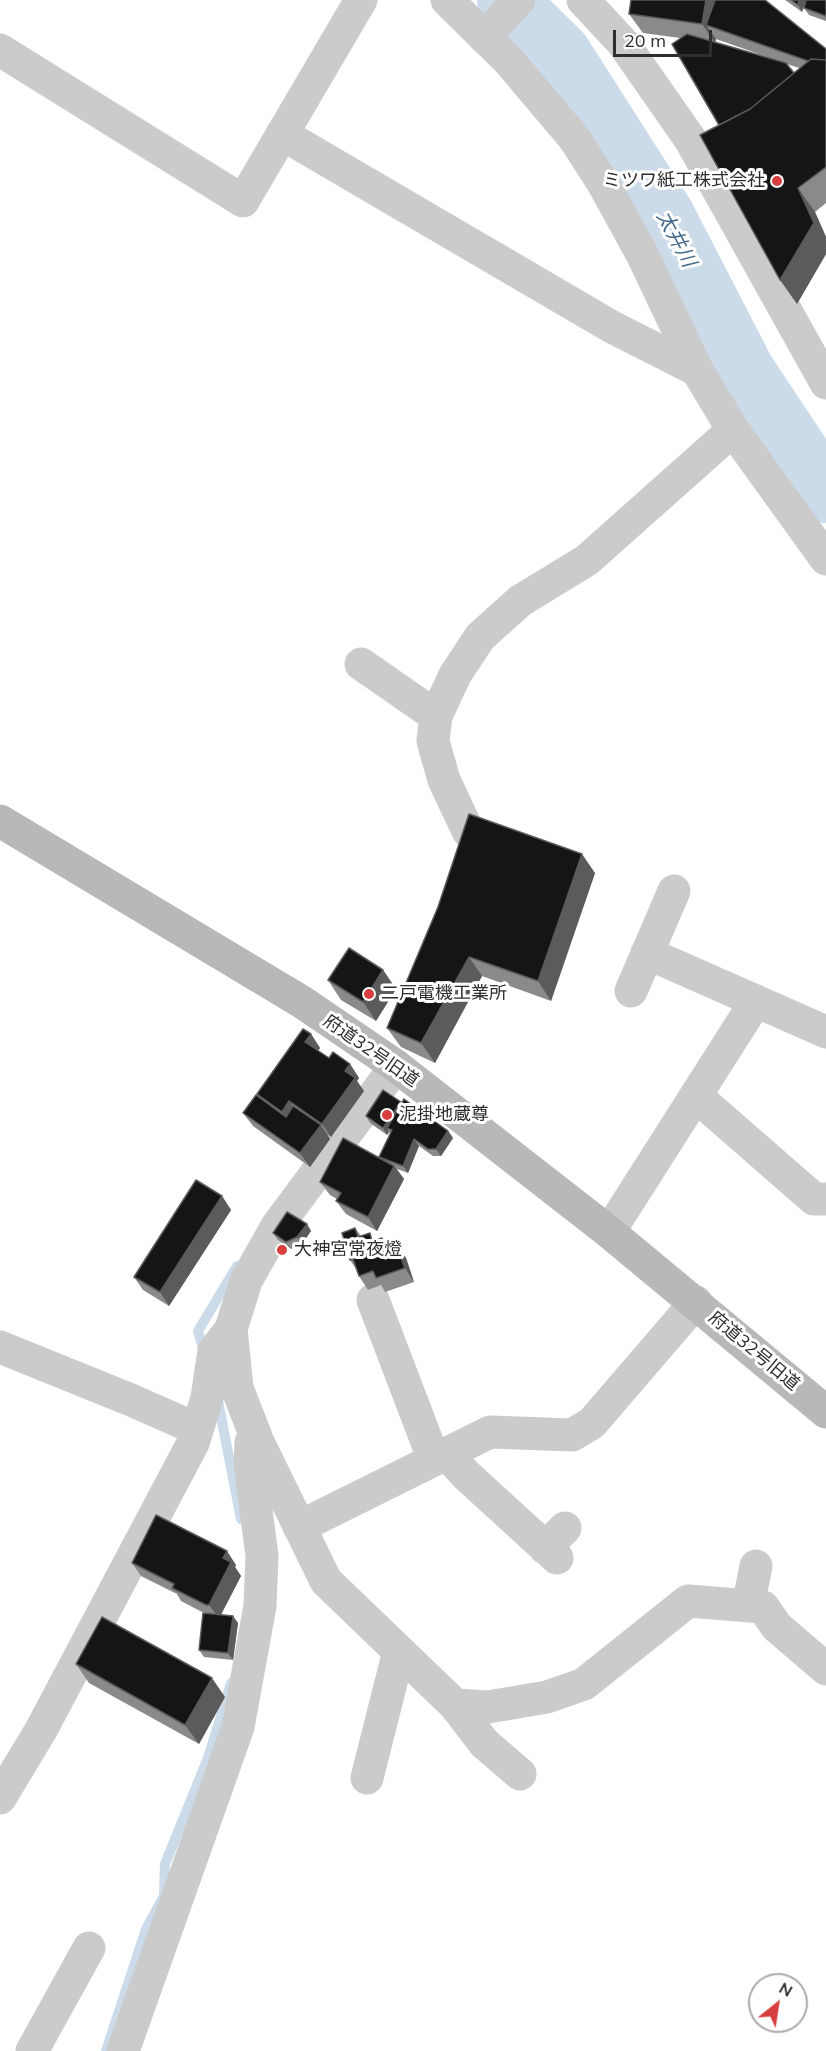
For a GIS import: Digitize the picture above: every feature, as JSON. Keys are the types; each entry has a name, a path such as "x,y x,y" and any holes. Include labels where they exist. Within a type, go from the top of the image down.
{"street":[{"path":"0,50 243,201 361,0"},
{"path":"447,0 484,37 574,138 598,174 642,254 697,370 733,430 826,560"},
{"path":"484,37 519,0"},
{"path":"583,0 623,43 690,139 826,383"},
{"path":"282,134 612,327 697,370"},
{"path":"468,831 444,780 433,741 436,716 455,675 480,638 520,601 587,560 733,430"},
{"path":"361,664 436,716"},
{"name":"府道32号旧道","path":"0,821 302,1002 396,1066 696,1302 826,1412"},
{"path":"631,990 674,891"},
{"path":"647,953 826,1032"},
{"path":"609,1232 756,1001"},
{"path":"0,1798 41,1730 193,1443 207,1398 214,1351 231,1329 246,1281 277,1226 396,1066"},
{"path":"696,1096 813,1198 826,1198"},
{"path":"373,1300 440,1457 556,1545"},
{"path":"299,1527 490,1432 572,1435 592,1423 696,1302"},
{"path":"231,1329 237,1388 251,1425 326,1581 455,1705 484,1743 520,1774"},
{"path":"0,1347 197,1430"},
{"path":"123,2051 238,1727 261,1596 262,1556 250,1463 251,1425"},
{"path":"748,1606 756,1566"},
{"path":"455,1705 468,1707 497,1705 547,1697 584,1684 688,1601 763,1607 777,1627 826,1669"},
{"path":"367,1778 399,1651"},
{"path":"32,2051 89,1948"}],"building":[{"path":"631,0 706,0 702,24 629,14"},
{"path":"715,0 765,0 826,49 826,60 811,59 808,61 706,25"},
{"path":"806,0 826,0 826,16 804,8"},
{"path":"687,34 786,63 794,73 750,109 719,125 672,44"},
{"name":"ミツワ紙工株式会社","path":"811,59 826,60 826,167 798,188 814,223 780,280 700,135 750,109"},
{"path":"469,814 582,854 538,981 469,957 421,1043 387,1028 438,907"},
{"path":"349,948 383,970 363,1002 328,980"},
{"path":"303,1029 311,1034 305,1042 329,1058 333,1052 350,1064 345,1071 355,1078 322,1124 289,1101 282,1112 257,1094"},
{"path":"383,1090 401,1102 383,1128 366,1116"},
{"path":"256,1095 286,1117 293,1106 321,1125 300,1153 243,1113"},
{"path":"404,1099 448,1131 436,1149 428,1149 414,1139 403,1166 379,1157 392,1130 387,1128"},
{"path":"343,1138 394,1166 368,1217 336,1201 341,1193 320,1182"},
{"path":"196,1180 222,1196 160,1292 134,1277"},
{"path":"287,1212 307,1224 297,1237 286,1242 273,1233"},
{"path":"355,1228 358,1237 370,1233 372,1241 382,1238 385,1246 396,1245 405,1268 376,1278 373,1271 359,1276 353,1259 350,1260 342,1233"},
{"path":"156,1515 227,1551 223,1558 231,1562 209,1605 172,1588 174,1584 132,1563"},
{"path":"203,1613 233,1616 228,1653 199,1650"},
{"path":"102,1617 212,1678 185,1725 76,1664"}],"waterway":[{"name":"太井川","path":"507,0 561,53 665,216 745,371 826,493"},
{"path":"205,1355 198,1331 237,1266"},
{"path":"217,1396 241,1519"},
{"path":"106,2051 146,1929 164,1896 165,1864 208,1758 231,1683"}],"place":[{"name":"ミツワ紙工株式会社","path":"777,181"},
{"name":"二戸電機工業所","path":"369,994"},
{"name":"泥掛地蔵尊","path":"387,1115"},
{"name":"大神宮常夜燈","path":"282,1250"}]}
